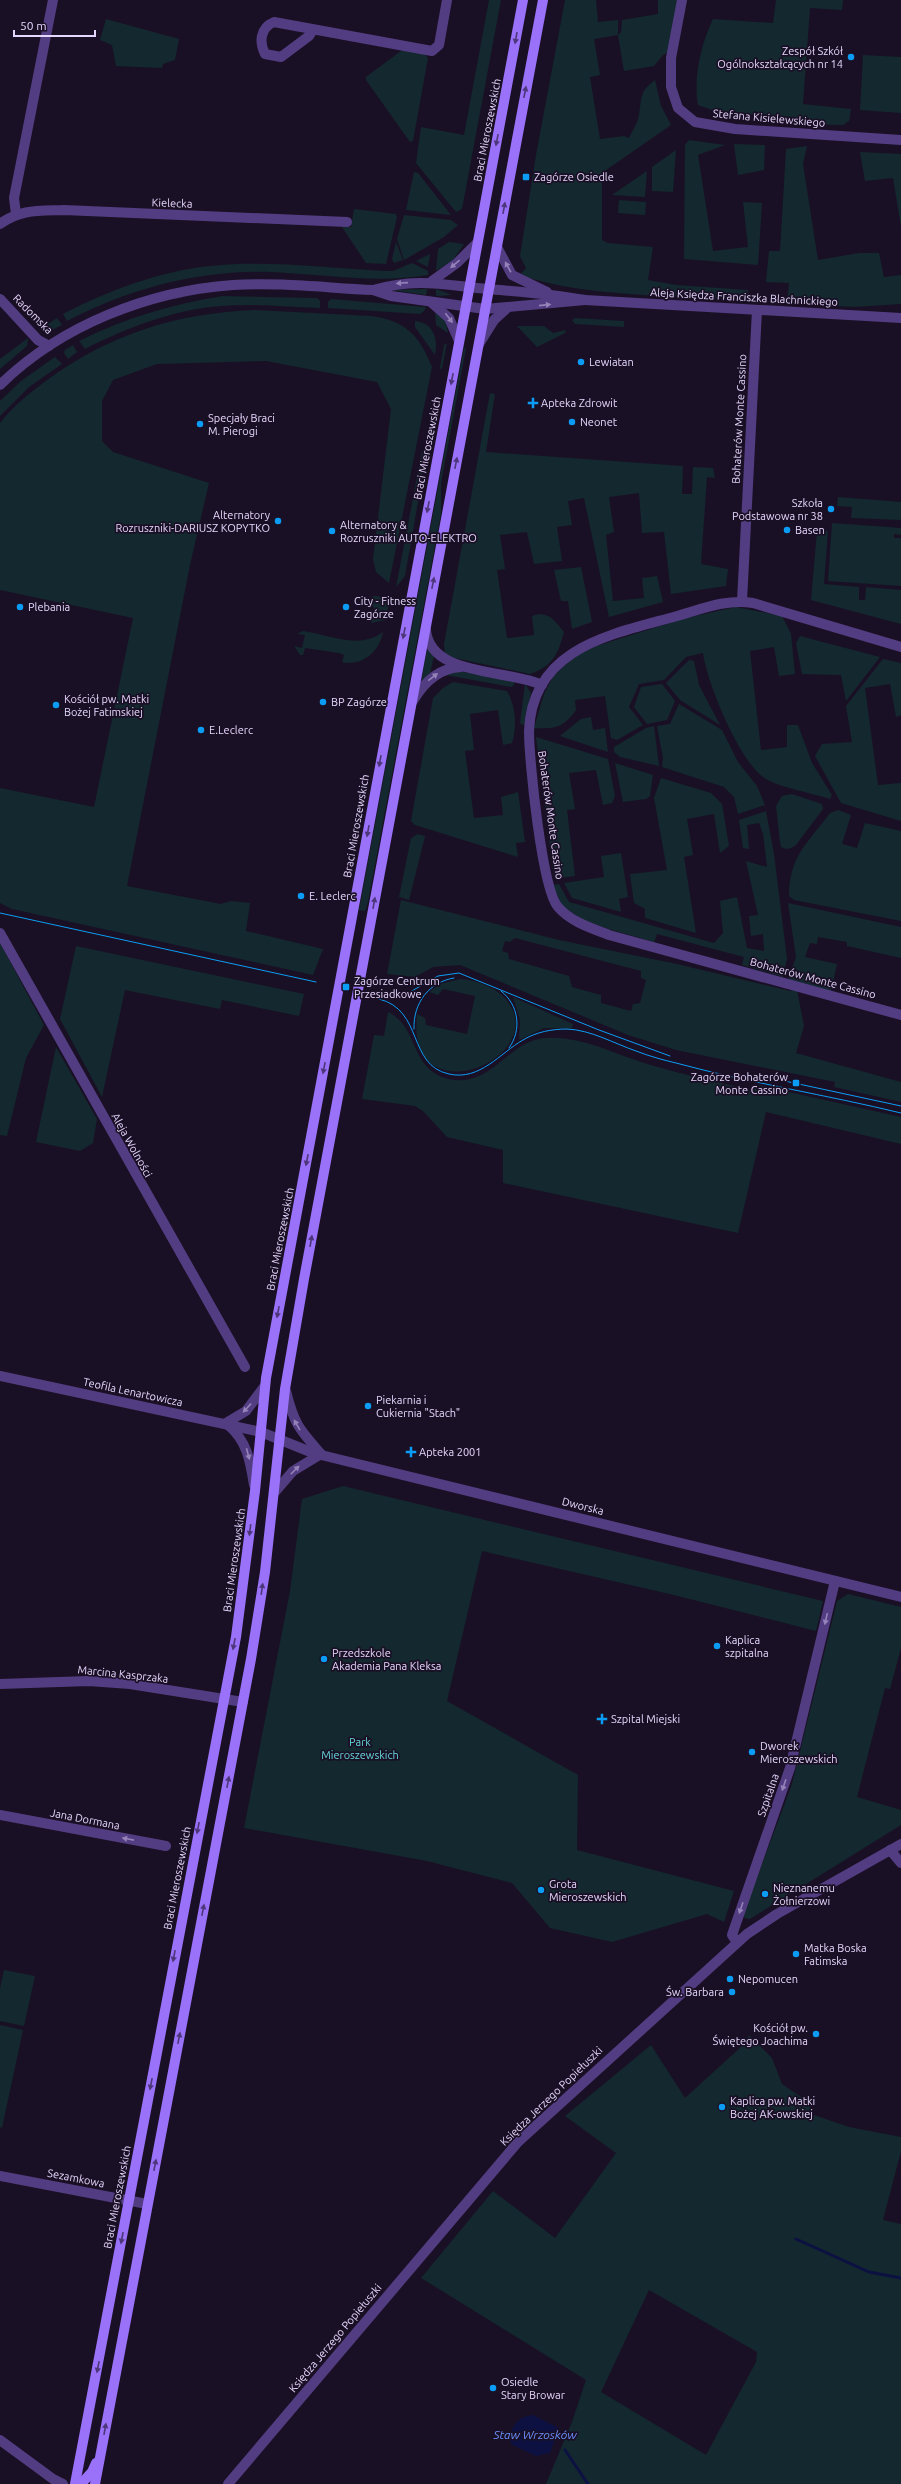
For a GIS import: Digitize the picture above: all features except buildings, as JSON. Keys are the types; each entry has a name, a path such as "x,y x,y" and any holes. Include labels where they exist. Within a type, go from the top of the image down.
{"main road":[{"name":"Braci Mieroszewskich","path":"75,2484 223,1698 236,1637 255,1491 264,1387 523,0"},
{"path":"95,2484 260,1606 285,1389 353,1013 543,0"},
{"path":"348,937 367,942"},
{"path":"81,2484 92,2472 101,2452"}],"street":[{"path":"16,214 14,198 53,0"},
{"path":"313,30 309,36 281,57 265,54 262,48 261,38 264,31 267,25 274,22 304,26 313,30 432,50 439,44 447,0"},
{"name":"Stefana Kisielewskiego","path":"682,0 671,58 671,86 678,108 695,122 735,129 901,140"},
{"name":"Kielecka","path":"0,224 16,214 31,211 64,210 347,222"},
{"path":"432,281 457,263 477,243"},
{"path":"497,246 512,275 550,294"},
{"name":"Aleja Księdza Franciszka Blachnickiego","path":"373,290 394,284 432,281 469,287 550,294 585,300 901,318"},
{"name":"Aleja Księdza Franciszka Blachnickiego","path":"0,385 49,346 70,333 118,310 197,289 260,285 373,290 391,296 485,309 506,309 585,300"},
{"name":"Radomska","path":"0,299 38,340 49,346"},
{"path":"431,302 450,318 459,341"},
{"path":"479,344 494,320 506,309"},
{"name":"Bohaterów Monte Cassino","path":"742,601 757,310"},
{"name":"Bohaterów Monte Cassino","path":"901,647 797,615 742,601 729,602 690,612 582,646 563,658 542,685 532,712 529,741 548,883 557,906 566,915 609,935 901,1015"},
{"path":"425,626 428,642 435,652 446,660 465,667 522,677 542,685"},
{"path":"411,704 420,689 435,675 448,668 465,667"},
{"name":"Aleja Wolności","path":"0,933 245,1367"},
{"name":"Teofila Lenartowicza","path":"0,1376 226,1423 261,1432"},
{"path":"255,1491 247,1449 238,1434 226,1423 246,1411 264,1387"},
{"path":"274,1493 293,1471 321,1454 298,1428 291,1413 285,1389"},
{"name":"Dworska","path":"261,1432 321,1454 901,1597"},
{"name":"Szpitalna","path":"737,1942 732,1935 790,1768 835,1581"},
{"name":"Marcina Kasprzaka","path":"0,1684 89,1681 130,1684 243,1702"},
{"name":"Jana Dormana","path":"0,1815 166,1846"},
{"name":"Księdza Jerzego Popiełuszki","path":"228,2484 518,2142 737,1942 777,1914 901,1844"},
{"path":"890,1850 901,1863"},
{"name":"Sezamkowa","path":"0,2176 129,2199 147,2204"},
{"path":"0,2440 53,2479 63,2484"}],"green space":[{"path":"489,0 501,0 462,209 456,212 416,163 421,127 464,135"},
{"path":"565,0 596,0 598,22 618,20 618,35 594,39 600,75 590,77 600,139 624,136 629,138 638,118 642,95 646,88 655,80 661,106 671,125 599,175 604,181 602,183 602,240 608,243 653,247 648,280 676,285 748,290 748,300 603,292 574,288 520,275 526,268 520,256 536,155"},
{"path":"658,0 678,0 669,52 663,55 654,66 624,71 618,35 621,32 622,20 658,14"},
{"path":"776,0 843,0 842,10 810,8 803,104 851,109 849,121 843,125 779,124 780,117 718,112 698,105 697,73 699,61 705,39 713,19 773,23"},
{"path":"106,19 179,39 175,60 163,64 162,68 116,66 112,45 100,40"},
{"path":"405,48 423,52 428,58 413,141 410,142 366,80 366,77"},
{"path":"863,55 901,57 901,113 860,110"},
{"path":"689,140 725,145 698,155 713,251 748,247 743,202 762,203 758,265 684,259 685,145"},
{"path":"734,144 765,145 764,170 738,175"},
{"path":"807,146 803,164 818,260 859,253 879,253 884,277 901,275 901,304 854,307 787,303 789,283 766,282 769,251 780,251 786,149"},
{"path":"676,150 673,192 652,191 652,167"},
{"path":"860,152 901,154 901,227 893,178 865,181"},
{"path":"647,171 645,197 612,195"},
{"path":"414,172 418,173 451,215 406,210"},
{"path":"619,200 646,202 645,215 618,213"},
{"path":"354,209 396,214 397,217 386,264 366,263 342,227 351,227"},
{"path":"404,215 451,220 458,225 444,237 404,260 397,239"},
{"path":"396,242 403,260 394,263 392,259"},
{"path":"449,242 464,244 453,260 436,271 438,249"},
{"path":"430,254 428,267 416,261"},
{"path":"412,263 428,271 428,275 409,278 369,279 271,272 218,274 166,283 141,290 91,309 67,321 63,314 134,283 172,272 210,266 232,264 275,264 393,271"},
{"path":"427,289 426,295 391,290 392,290"},
{"path":"436,289 452,295 436,296"},
{"path":"223,296 317,298 320,301 320,308 246,305 204,308 169,315 151,321 117,334 85,349 79,341 114,325 149,313 185,303"},
{"path":"331,299 426,307 420,314 328,308 328,302"},
{"path":"435,309 445,318 448,333 436,325"},
{"path":"255,310 371,316 383,318 410,331 422,346 427,356 432,367 389,583 376,572 373,559 391,409 377,382 266,361 157,364 113,380 102,401 102,441 113,452 209,483 190,565 127,886 221,904 231,901 250,903 246,931 323,949 313,975 12,909 0,903 0,788 94,807 133,618 0,590 0,423 16,405 47,380 95,350 120,338 172,321 226,312"},
{"path":"57,318 62,325 50,331 39,330"},
{"path":"575,318 624,321 624,327 575,324 572,320"},
{"path":"415,321 427,325 433,333 436,343 435,355 415,327"},
{"path":"517,326 544,326 553,333 566,330 565,333 537,347"},
{"path":"28,338 27,346 0,369 0,359"},
{"path":"447,343 442,369 440,368 444,345"},
{"path":"73,345 77,352 68,359 64,353 65,350"},
{"path":"464,348 466,348 441,483 441,514 368,902 365,911 359,910"},
{"path":"55,357 62,364 29,387 0,416 0,401 21,381"},
{"path":"490,393 495,394 486,452 683,466 682,494 692,494 693,467 713,468 715,478 707,477 701,564 728,569 726,586 671,594 664,532 642,533 639,493 609,497 614,532 606,535 613,601 644,598 642,578 657,576 663,602 609,617 584,498 568,501 572,525 557,527 562,561 534,564 527,532 500,535 505,569 497,570 507,638 534,635 532,616 542,614 551,618 564,632 557,653 544,667 530,674 445,656 444,644"},
{"path":"422,451 427,451 405,576 396,587"},
{"path":"838,497 901,502 901,520 851,518 852,507 837,506"},
{"path":"832,523 901,528 901,535 894,534 894,538 901,538 901,586 828,581"},
{"path":"817,531 828,531 824,584 859,587 859,600 865,600 866,587 901,590 901,624 811,600"},
{"path":"581,567 592,622 572,629 568,601 561,601 554,570"},
{"path":"373,596 390,597 386,620 371,623 374,607 368,605 367,602"},
{"path":"736,607 782,616 791,634 795,674 779,676 774,647 750,651 761,750 787,747 787,725 798,725 812,763 832,795 830,799 788,788 772,782 756,771 746,757 726,722 711,683 703,653 686,657 664,680 639,684 629,707 643,725 617,740 611,738 605,696 575,700 576,710 563,724 548,728 534,728 544,694 553,677 573,657 596,646 686,618"},
{"path":"303,631 355,641 374,637 383,632 378,645 369,656 363,660 349,663 342,662 344,655 339,653 305,648 303,655 300,655 294,646 302,648 305,635 297,634"},
{"path":"800,636 880,657 846,701 841,675 802,674 796,643"},
{"path":"427,649 434,656 430,674 421,682"},
{"path":"883,659 901,663 901,715 896,717 890,684 865,688 878,785 901,783 901,821 841,803 815,756 822,744 852,742 846,706"},
{"path":"689,660 694,661 699,685 720,725 680,700 666,683"},
{"path":"458,671 516,681 512,687 446,675 448,673"},
{"path":"453,682 507,691 510,697 515,717 515,730 512,743 503,745 498,710 470,714 474,750 465,751 474,818 503,815 501,797 518,792 525,842 516,843 518,857 415,825 411,821 433,698 443,688"},
{"path":"525,684 531,693 525,726 520,723"},
{"path":"662,684 675,701 667,720 647,724 634,707 641,687"},
{"path":"679,704 722,730 738,762 757,786 765,805 738,814 734,797 724,787 662,767 663,758 657,726 670,724"},
{"path":"591,717 593,730 605,728 608,752 560,736 581,719"},
{"path":"654,726 659,766 620,757 614,752 614,747 646,728"},
{"path":"536,737 608,759 615,796 612,803 603,805 596,770 569,773 575,809 567,810 575,876 554,879"},
{"path":"615,763 653,775 650,796 646,799 623,802"},
{"path":"661,778 711,793 722,804 729,846 720,853 714,814 687,819 693,855 684,857 696,933 645,918 645,909 634,903 630,874 667,870 654,798"},
{"path":"792,794 822,804 823,809 796,845 787,849 781,847 776,806 782,796"},
{"path":"838,810 851,815 842,844 857,848 865,823 901,831 901,921 794,900 789,896 792,870 801,851 830,813"},
{"path":"766,811 774,854 787,959 783,977 742,965 744,957 657,934 654,943 596,925 584,920 564,907 559,900 553,885 559,884 569,902 714,943 723,933 720,901 737,897 747,948 764,951 763,934 751,936 749,916 758,915 746,861 767,867 763,834 759,823 747,825 749,849 743,848 739,820"},
{"path":"418,834 425,836 409,900 399,897 411,838"},
{"path":"621,853 628,897 619,899 621,912 572,898 564,883 604,877 601,856"},
{"path":"401,900 559,940 677,964 790,991 797,990 804,1026 796,1053 901,1082 901,1102 834,1087 835,1082 676,1050 628,1035 460,965 433,967 415,977 387,974","holes":["515,938 641,971 641,978 646,980 640,1003 633,1004 631,1011 601,1003 601,995 572,987 569,976 509,959 508,953 502,951 505,941 510,942"]},
{"path":"788,903 901,927 901,958 847,946 847,942 818,937 817,944 810,943 805,957 837,964 831,991 788,979 796,957"},
{"path":"0,943 44,1025 26,1058 7,1136 0,1135"},
{"path":"76,946 304,994 299,1016 222,1000 220,1009 125,990 102,1097 60,1019"},
{"path":"460,979 480,983 499,993 508,1002 516,1023 510,1043 494,1059 474,1069 452,1071 432,1064 419,1046 417,1014 425,1018 426,1025 467,1034 475,996 443,989 438,995 429,992 440,984"},
{"path":"513,997 573,1024 572,1028 544,1028 519,1040 520,1020"},
{"path":"388,1012 398,1019 405,1027 425,1065 433,1072 445,1078 461,1080 475,1078 487,1072 521,1047 533,1041 546,1038 560,1038 586,1043 676,1072 751,1090 753,1084 901,1117 901,1144 766,1112 738,1233 503,1183 503,1150 447,1137 423,1111 415,1106 362,1099 374,1035 384,1036"},
{"path":"56,1047 97,1119 93,1143 80,1151 36,1142"},
{"name":"Park Mieroszewskich","path":"343,1486 823,1601 816,1631 674,1595 482,1551 447,1701 578,1775 577,1850 734,1891 724,1922 707,1914 612,1942 550,1928 512,1883 427,1861 244,1828 290,1591 302,1499"},
{"path":"848,1594 901,1607 901,1648 890,1689 885,1688 857,1797 901,1810 901,1825 750,1919 745,1918 743,1915 792,1784 837,1601"},
{"path":"4,1970 35,1976 24,2026 0,2021 0,1988"},
{"path":"0,2025 23,2030 2,2128 0,2127"},
{"path":"749,2035 772,2058 782,2084 810,2103 811,2114 849,2127 901,2137 901,2151 883,2220 901,2224 901,2484 546,2484 572,2422 586,2380 421,2278 493,2191 555,2238 616,2153 565,2116 651,2045 685,2098 742,2046","holes":["649,2290 757,2352 756,2362 706,2455 601,2392"]}],"water":[{"name":"Staw Wrzosków","path":"533,2415 559,2428 550,2453 536,2456 511,2444 511,2433 515,2424 523,2418"}],"waterway":[{"path":"796,2239 869,2272 901,2278"},
{"path":"565,2450 588,2484"}],"tram line":[{"path":"0,913 316,982"},
{"path":"380,995 403,996 438,976 459,973 599,1030 670,1056"},
{"path":"414,1029 416,1011 424,995 437,984 454,978"},
{"path":"501,991 512,1003 517,1018 516,1033 509,1048"},
{"path":"379,999 393,1005 403,1014 427,1060 436,1069 449,1074 460,1075 480,1070 514,1045 528,1037 544,1032 567,1029 593,1034 627,1048 666,1061 901,1113"},
{"path":"780,1080 901,1106"}],"place":[{"name":"Zespół Szkół Ogólnokształcących nr 14","path":"851,57"},
{"name":"Zagórze Osiedle","path":"526,177"},
{"name":"Lewiatan","path":"581,362"},
{"name":"Apteka Zdrowit","path":"533,403"},
{"name":"Neonet","path":"572,422"},
{"name":"Specjały Braci M. Pierogi","path":"200,424"},
{"name":"Szkoła Podstawowa nr 38","path":"831,509"},
{"name":"Alternatory Rozruszniki-DARIUSZ KOPYTKO","path":"278,521"},
{"name":"Basen","path":"787,530"},
{"name":"Alternatory & Rozruszniki AUTO-ELEKTRO","path":"332,531"},
{"name":"Plebania","path":"20,607"},
{"name":"City - Fitness Zagórze","path":"346,607"},
{"name":"BP Zagórze","path":"323,702"},
{"name":"Kościół pw. Matki Bożej Fatimskiej","path":"56,705"},
{"name":"E.Leclerc","path":"201,730"},
{"name":"E. Leclerc","path":"301,896"},
{"name":"Zagórze Centrum Przesiadkowe","path":"346,987"},
{"name":"Zagórze Bohaterów Monte Cassino","path":"796,1083"},
{"name":"Piekarnia i Cukiernia \"Stach\"","path":"368,1406"},
{"name":"Apteka 2001","path":"411,1452"},
{"name":"Kaplica szpitalna","path":"717,1646"},
{"name":"Przedszkole Akademia Pana Kleksa","path":"324,1659"},
{"name":"Szpital Miejski","path":"602,1719"},
{"name":"Dworek Mieroszewskich","path":"752,1752"},
{"name":"Grota Mieroszewskich","path":"541,1890"},
{"name":"Nieznanemu Żołnierzowi","path":"765,1894"},
{"name":"Matka Boska Fatimska","path":"796,1954"},
{"name":"Nepomucen","path":"730,1979"},
{"name":"Św. Barbara","path":"732,1992"},
{"name":"Kościół pw. Świętego Joachima","path":"816,2034"},
{"name":"Kaplica pw. Matki Bożej AK-owskiej","path":"722,2107"},
{"name":"Osiedle Stary Browar","path":"493,2388"}]}
